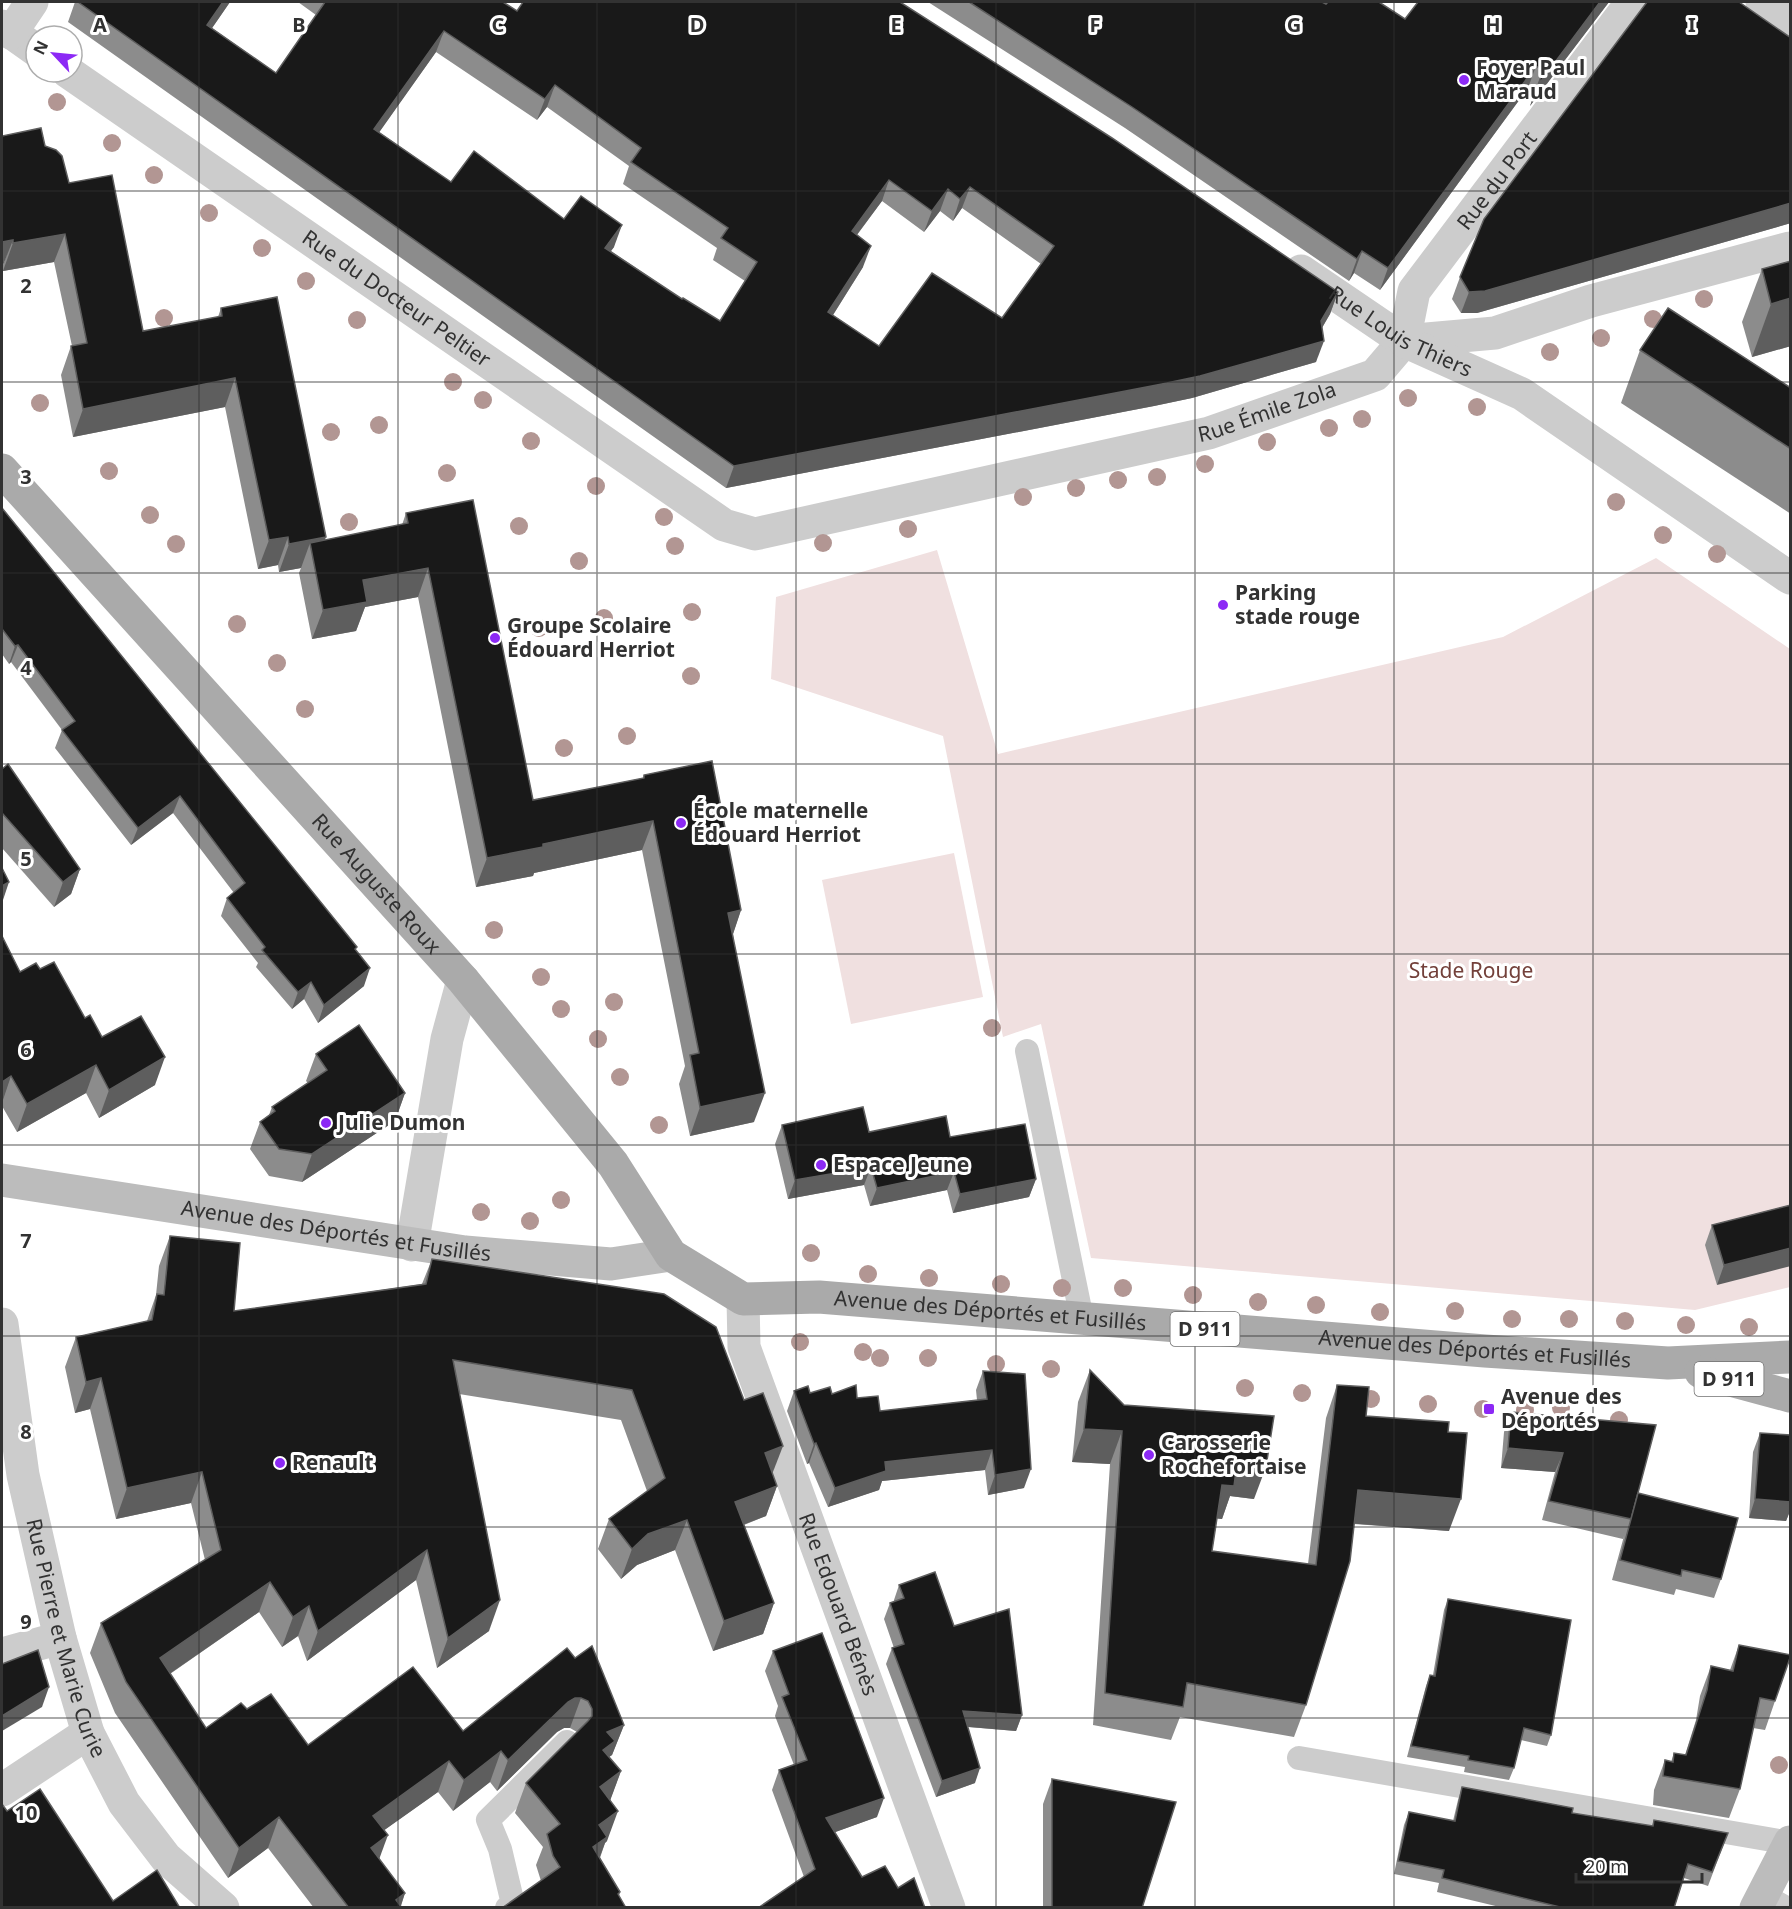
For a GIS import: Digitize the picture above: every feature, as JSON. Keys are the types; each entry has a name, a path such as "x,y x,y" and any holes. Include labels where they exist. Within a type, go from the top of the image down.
{"main road":[{"name":"Rue Auguste Roux","path":"2,470 463,980 613,1164 671,1255 743,1299"},
{"name":"Avenue des Déportés et Fusillés","path":"2,1180 465,1252 610,1264 671,1255"},
{"name":"Avenue des Déportés et Fusillés","path":"743,1299 819,1297 1485,1351 1668,1363 1791,1357"},
{"name":"Avenue des Déportés et Fusillés","path":"1668,1363 1791,1396"},
{"path":"1768,1903 1790,1842"}],"street":[{"path":"16,36 32,2"},
{"name":"Rue du Port","path":"1404,341 1414,291 1632,2"},
{"path":"1762,2 1791,21"},
{"name":"Rue du Docteur Peltier","path":"84,83 724,525"},
{"path":"1404,341 1495,333 1591,301 1791,248"},
{"name":"Rue Louis Thiers","path":"1278,256 1404,341 1522,394 1791,578"},
{"name":"Rue Émile Zola","path":"724,525 755,534 1209,433 1375,375 1404,341"},
{"path":"412,1245 447,1039 463,980"},
{"name":"Rue Edouard Bénès","path":"743,1299 744,1347 949,1908"},
{"name":"Rue Pierre et Marie Curie","path":"2,1324 23,1475 60,1638 88,1733 124,1803 166,1858 223,1908"},
{"path":"2,1654 60,1638"},
{"path":"2,1790 88,1733"}],"lane":[{"path":"1027,1051 1082,1319"},
{"path":"507,1908 513,1904 500,1849 488,1820 567,1742"},
{"path":"1299,1758 1790,1842"}],"green space":[{"name":"Stade Rouge","path":"937,550 998,754 1503,637 1656,558 1790,649 1790,1287 1695,1310 1091,1258 1041,1024 1003,1037 943,736 771,679 776,597"},
{"path":"954,853 983,997 851,1024 822,880"}],"building":[{"path":"78,2 223,2 207,25 276,73 325,2 503,2 517,11 523,2 900,2 1112,138 1338,292 1321,321 1324,341 1200,376 734,466","holes":["444,31 545,99 555,85 641,148 631,162 728,228 721,238 757,262 720,321 605,248 622,225 581,196 564,219 474,151 451,182 374,129","889,180 932,211 948,189 960,199 970,187 1054,246 1002,318 932,273 879,346 828,312 871,246 852,231"]},
{"path":"969,2 1322,2 1326,4 1328,2 1379,2 1405,19 1418,2 1600,2 1538,85 1543,71 1536,66 1388,268 1362,251 1357,259 1132,107"},
{"path":"1647,2 1739,2 1791,38 1791,203 1485,291 1469,292 1460,277 1484,219"},
{"path":"41,128 45,146 56,150 62,156 69,183 112,175 143,331 222,316 221,308 277,297 326,537 289,544 288,537 269,540 235,378 83,409 71,346 87,343 65,234 13,243 13,240 2,242 2,136"},
{"path":"1791,261 1791,298 1771,304 1762,269"},
{"path":"1668,308 1791,388 1791,449 1640,350"},
{"path":"473,500 533,800 644,778 644,775 712,761 741,910 728,913 765,1093 700,1107 690,1055 699,1053 653,821 487,858 428,568 363,580 367,602 323,610 310,543 408,523 406,513"},
{"path":"2,508 357,947 355,949 370,968 324,1005 311,982 298,992 262,950 265,947 227,898 245,883 180,796 138,828 62,730 75,721 18,645 15,646 2,629"},
{"path":"8,764 80,869 63,882 2,813 2,769"},
{"path":"2,868 9,882 2,886"},
{"path":"2,936 20,972 36,963 40,969 54,962 85,1018 90,1015 102,1037 141,1016 165,1057 109,1090 96,1065 27,1104 11,1076 2,1082"},
{"path":"359,1025 405,1093 312,1154 279,1149 260,1122 275,1111 272,1107 327,1070 316,1054"},
{"path":"863,1107 869,1132 946,1116 950,1137 1025,1124 1036,1179 960,1194 954,1172 877,1188 871,1167 795,1180 782,1125"},
{"path":"1791,1205 1791,1248 1724,1265 1712,1225"},
{"path":"170,1236 240,1243 234,1311 426,1284 432,1259 664,1294 716,1327 744,1400 763,1393 783,1446 765,1453 777,1486 735,1502 774,1603 724,1621 687,1520 648,1534 632,1549 609,1519 665,1478 632,1390 453,1360 500,1600 448,1638 427,1550 318,1631 309,1606 293,1617 270,1582 160,1658 206,1728 241,1703 247,1709 271,1694 308,1745 413,1667 463,1731 567,1648 575,1658 592,1646 624,1725 607,1732 615,1741 603,1750 621,1771 600,1787 618,1811 599,1825 607,1837 593,1847 620,1892 618,1894 626,1908 502,1908 560,1867 553,1856 547,1834 560,1824 526,1783 592,1716 592,1709 588,1701 575,1698 568,1702 508,1760 501,1751 464,1780 449,1761 373,1816 388,1835 371,1848 405,1893 396,1900 402,1908 349,1908 279,1817 239,1848 126,1682 101,1623 221,1550 202,1472 127,1488 101,1378 86,1382 76,1337 152,1320 157,1294 164,1295"},
{"path":"1090,1370 1124,1405 1274,1416 1266,1467 1237,1463 1234,1486 1222,1485 1212,1551 1316,1565 1337,1385 1369,1387 1366,1416 1449,1422 1448,1432 1467,1433 1461,1499 1358,1490 1350,1561 1306,1705 1187,1683 1183,1707 1105,1693 1122,1431 1084,1429"},
{"path":"983,1371 1025,1374 1031,1469 995,1475 992,1450 885,1462 886,1471 835,1488 816,1443 814,1444 794,1391 808,1386 810,1393 830,1387 832,1394 856,1385 857,1398 878,1396 880,1411 987,1399"},
{"path":"1511,1412 1656,1425 1631,1519 1549,1501 1563,1453 1508,1448"},
{"path":"1760,1433 1791,1435 1791,1502 1755,1499"},
{"path":"1638,1493 1738,1518 1721,1579 1682,1570 1681,1576 1620,1560"},
{"path":"935,1572 954,1626 1009,1609 1022,1715 963,1711 980,1768 942,1781 892,1648 904,1644 890,1603 904,1598 899,1585"},
{"path":"1448,1599 1571,1620 1551,1735 1524,1728 1514,1768 1468,1760 1469,1756 1411,1746 1430,1675 1435,1676"},
{"path":"822,1633 884,1798 826,1818 862,1877 885,1866 898,1888 914,1878 925,1908 758,1908 815,1869 779,1770 807,1760 782,1697 789,1694 773,1651"},
{"path":"1739,1645 1791,1655 1775,1701 1760,1698 1740,1789 1663,1776 1665,1760 1673,1762 1674,1753 1686,1755 1707,1690 1711,1666 1733,1671"},
{"path":"38,1650 49,1687 2,1716 2,1664"},
{"path":"1052,1779 1176,1802 1142,1908 1052,1908"},
{"path":"1462,1787 1573,1808 1572,1813 1653,1826 1654,1820 1728,1833 1712,1872 1688,1864 1674,1908 1564,1908 1442,1878 1444,1870 1398,1861 1409,1812 1455,1821"},
{"path":"40,1789 113,1901 157,1870 180,1908 2,1908 2,1804 7,1811"}],"place":[{"name":"Foyer Paul Maraud","path":"1464,80"},
{"name":"Parking stade rouge","path":"1223,605"},
{"name":"Groupe Scolaire Édouard Herriot","path":"495,638"},
{"name":"École maternelle Édouard Herriot","path":"681,823"},
{"name":"Julie Dumon","path":"326,1123"},
{"name":"Espace Jeune","path":"821,1165"},
{"name":"Avenue des Déportés","path":"1489,1409"},
{"name":"Carosserie Rochefortaise","path":"1149,1455"},
{"name":"Renault","path":"280,1463"}]}
